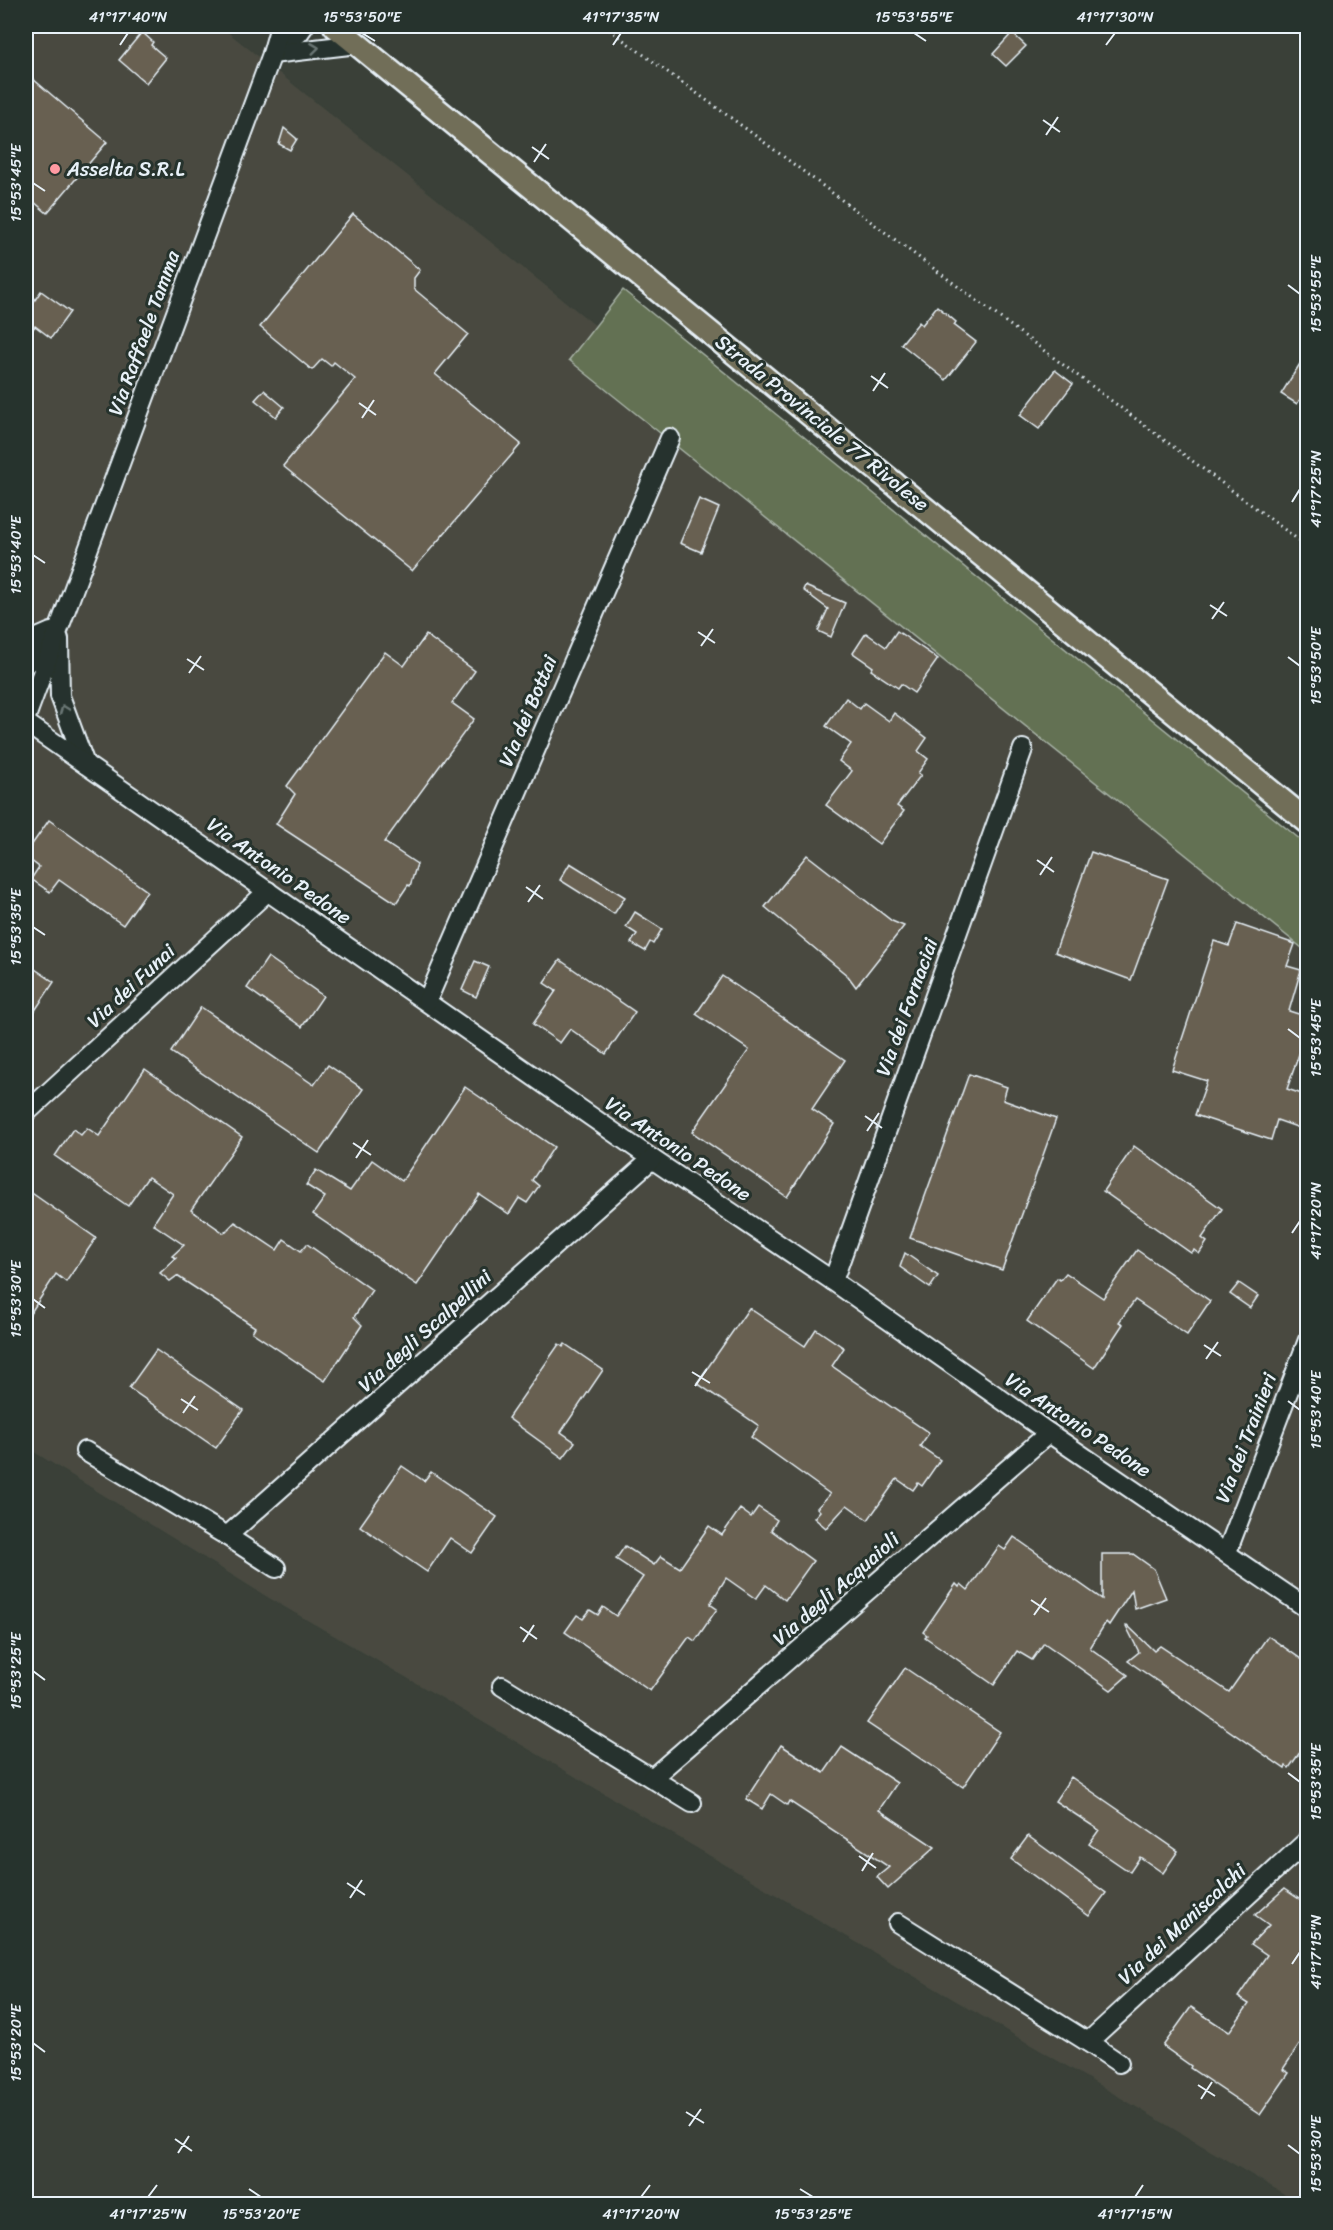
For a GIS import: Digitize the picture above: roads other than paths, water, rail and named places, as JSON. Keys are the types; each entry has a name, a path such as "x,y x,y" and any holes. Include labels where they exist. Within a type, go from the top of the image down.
{"main road":[{"name":"Strada Provinciale 77 Rivolese","path":"335,26 1308,822"}],"street":[{"path":"268,26 272,54"},
{"name":"Via Raffaele Tamma","path":"26,717 272,54 280,26"},
{"path":"272,54 299,33 304,26"},
{"path":"272,54 358,44"},
{"name":"Via dei Bottai","path":"427,1001 670,438"},
{"path":"26,643 59,628"},
{"path":"26,664 59,628"},
{"path":"59,628 60,696 85,764"},
{"name":"Via Antonio Pedone","path":"26,723 652,1159 1308,1609"},
{"name":"Via dei Fornaciai","path":"833,1281 1023,749"},
{"name":"Via dei Funai","path":"26,1113 268,891"},
{"name":"Via degli Scalpellini","path":"227,1536 652,1159"},
{"name":"Via dei Trainieri","path":"1227,1552 1308,1340"},
{"name":"Via degli Acquaioli","path":"652,1778 1049,1433"},
{"path":"85,1451 276,1568"},
{"path":"502,1686 692,1803"},
{"name":"Via dei Maniscalchi","path":"1088,2042 1308,1840"},
{"path":"898,1923 1119,2063"}],"place":[{"name":"Asselta S.R.L","path":"55,169"}]}
